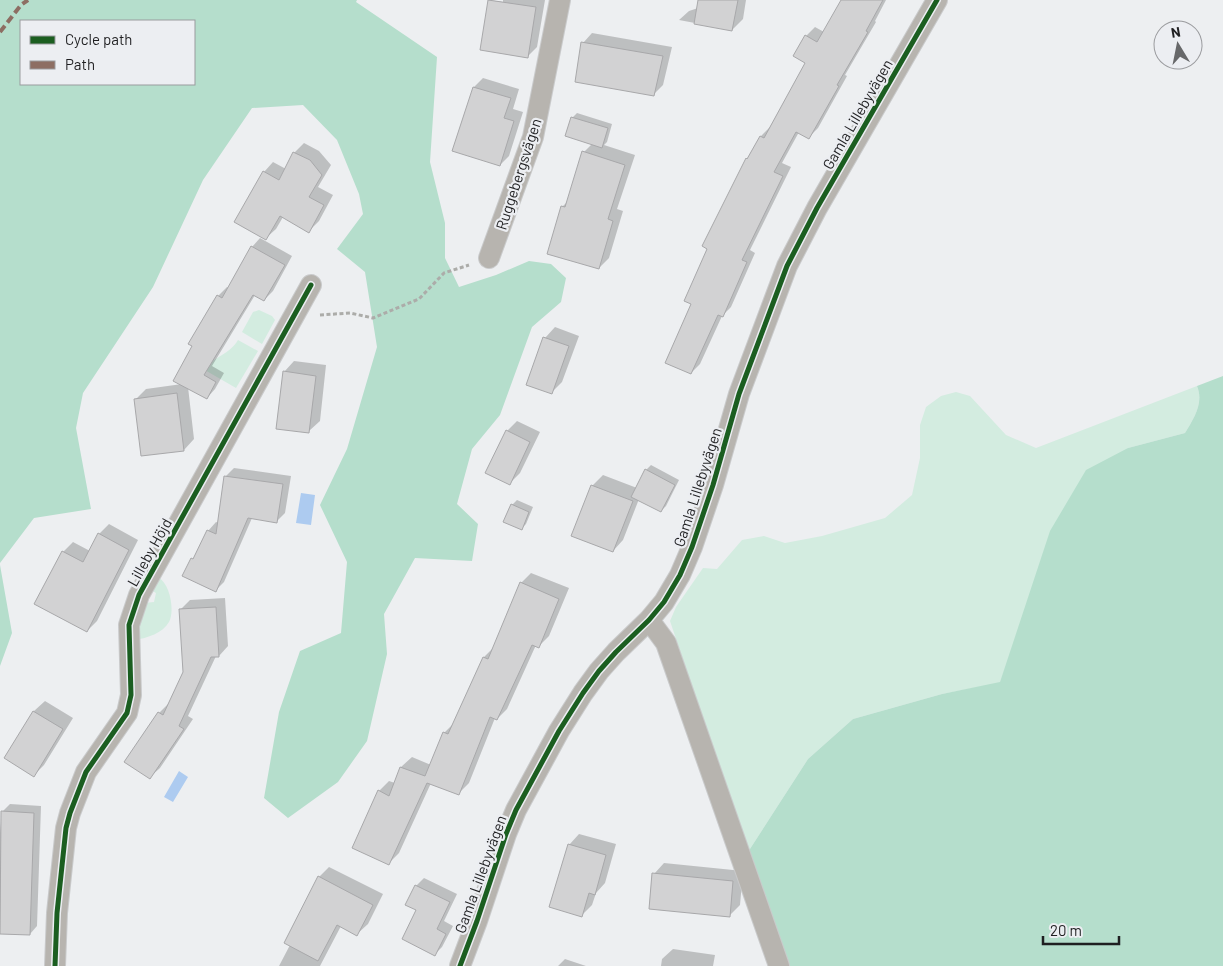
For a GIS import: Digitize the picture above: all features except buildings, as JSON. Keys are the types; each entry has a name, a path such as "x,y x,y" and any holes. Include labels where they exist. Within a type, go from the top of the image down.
{"street":[{"name":"Ruggebergsvägen","path":"489,258 533,137 560,0"},
{"name":"Gamla Lillebyvägen","path":"460,966 506,834 533,779 583,693 616,652 649,620 664,602 676,582 692,547 713,485 739,394 788,266 817,208 937,0"},
{"name":"Lilleby Höjd","path":"55,966 66,828 86,772 127,713 131,695 129,625 138,595 311,285"},
{"path":"649,620 666,643 779,966"}],"path":[{"path":"294,316 350,313 373,318 419,299 444,273 489,258"}],"green space":[{"path":"0,0 357,0 356,2 437,57 430,162 445,223 445,258 459,287 496,275 529,261 551,264 566,278 561,302 532,327 500,415 472,449 457,504 478,524 472,561 415,558 384,614 387,654 367,741 338,782 288,818 264,798 279,712 300,651 341,633 347,562 320,505 347,449 377,347 365,272 337,249 363,214 359,194 337,140 303,105 252,108 203,180 153,287 83,393 76,428 91,509 34,518 0,563"},
{"path":"259,310 272,316 275,320 262,344 242,332 253,312"},
{"path":"238,340 258,351 236,388 203,369 231,349"},
{"path":"1223,376 1223,966 787,966 748,852 808,759 853,719 942,694 1000,682 1050,531 1086,470 1128,448 1185,433 1195,416 1199,404 1197,386"},
{"path":"1197,386 1199,404 1195,416 1185,433 1128,448 1035,581 1000,683 942,694 853,719 808,759 748,852 670,621 676,607 703,568 717,569 742,540 764,536 785,543 822,536 885,518 912,495 920,458 920,425 926,407 941,396 956,392 970,396 1006,435 1036,448"},
{"path":"0,565 12,633 0,666"},
{"path":"159,578 163,581 169,592 171,617 166,626 159,632 135,640 144,603 154,602 156,593 151,590"}],"water":[{"path":"301,493 315,495 311,525 296,523"},
{"path":"179,771 188,777 173,802 164,797"}],"marked path":[{"path":"0,32 21,5 28,0"}],"cycle path":[{"path":"460,966 516,810 559,731 599,671 649,620 664,602 680,575 692,547 713,485 739,394 787,266 817,208 937,0"},
{"path":"55,966 57,913 66,828 86,772 127,713 131,695 129,625 139,595 311,285"}]}
